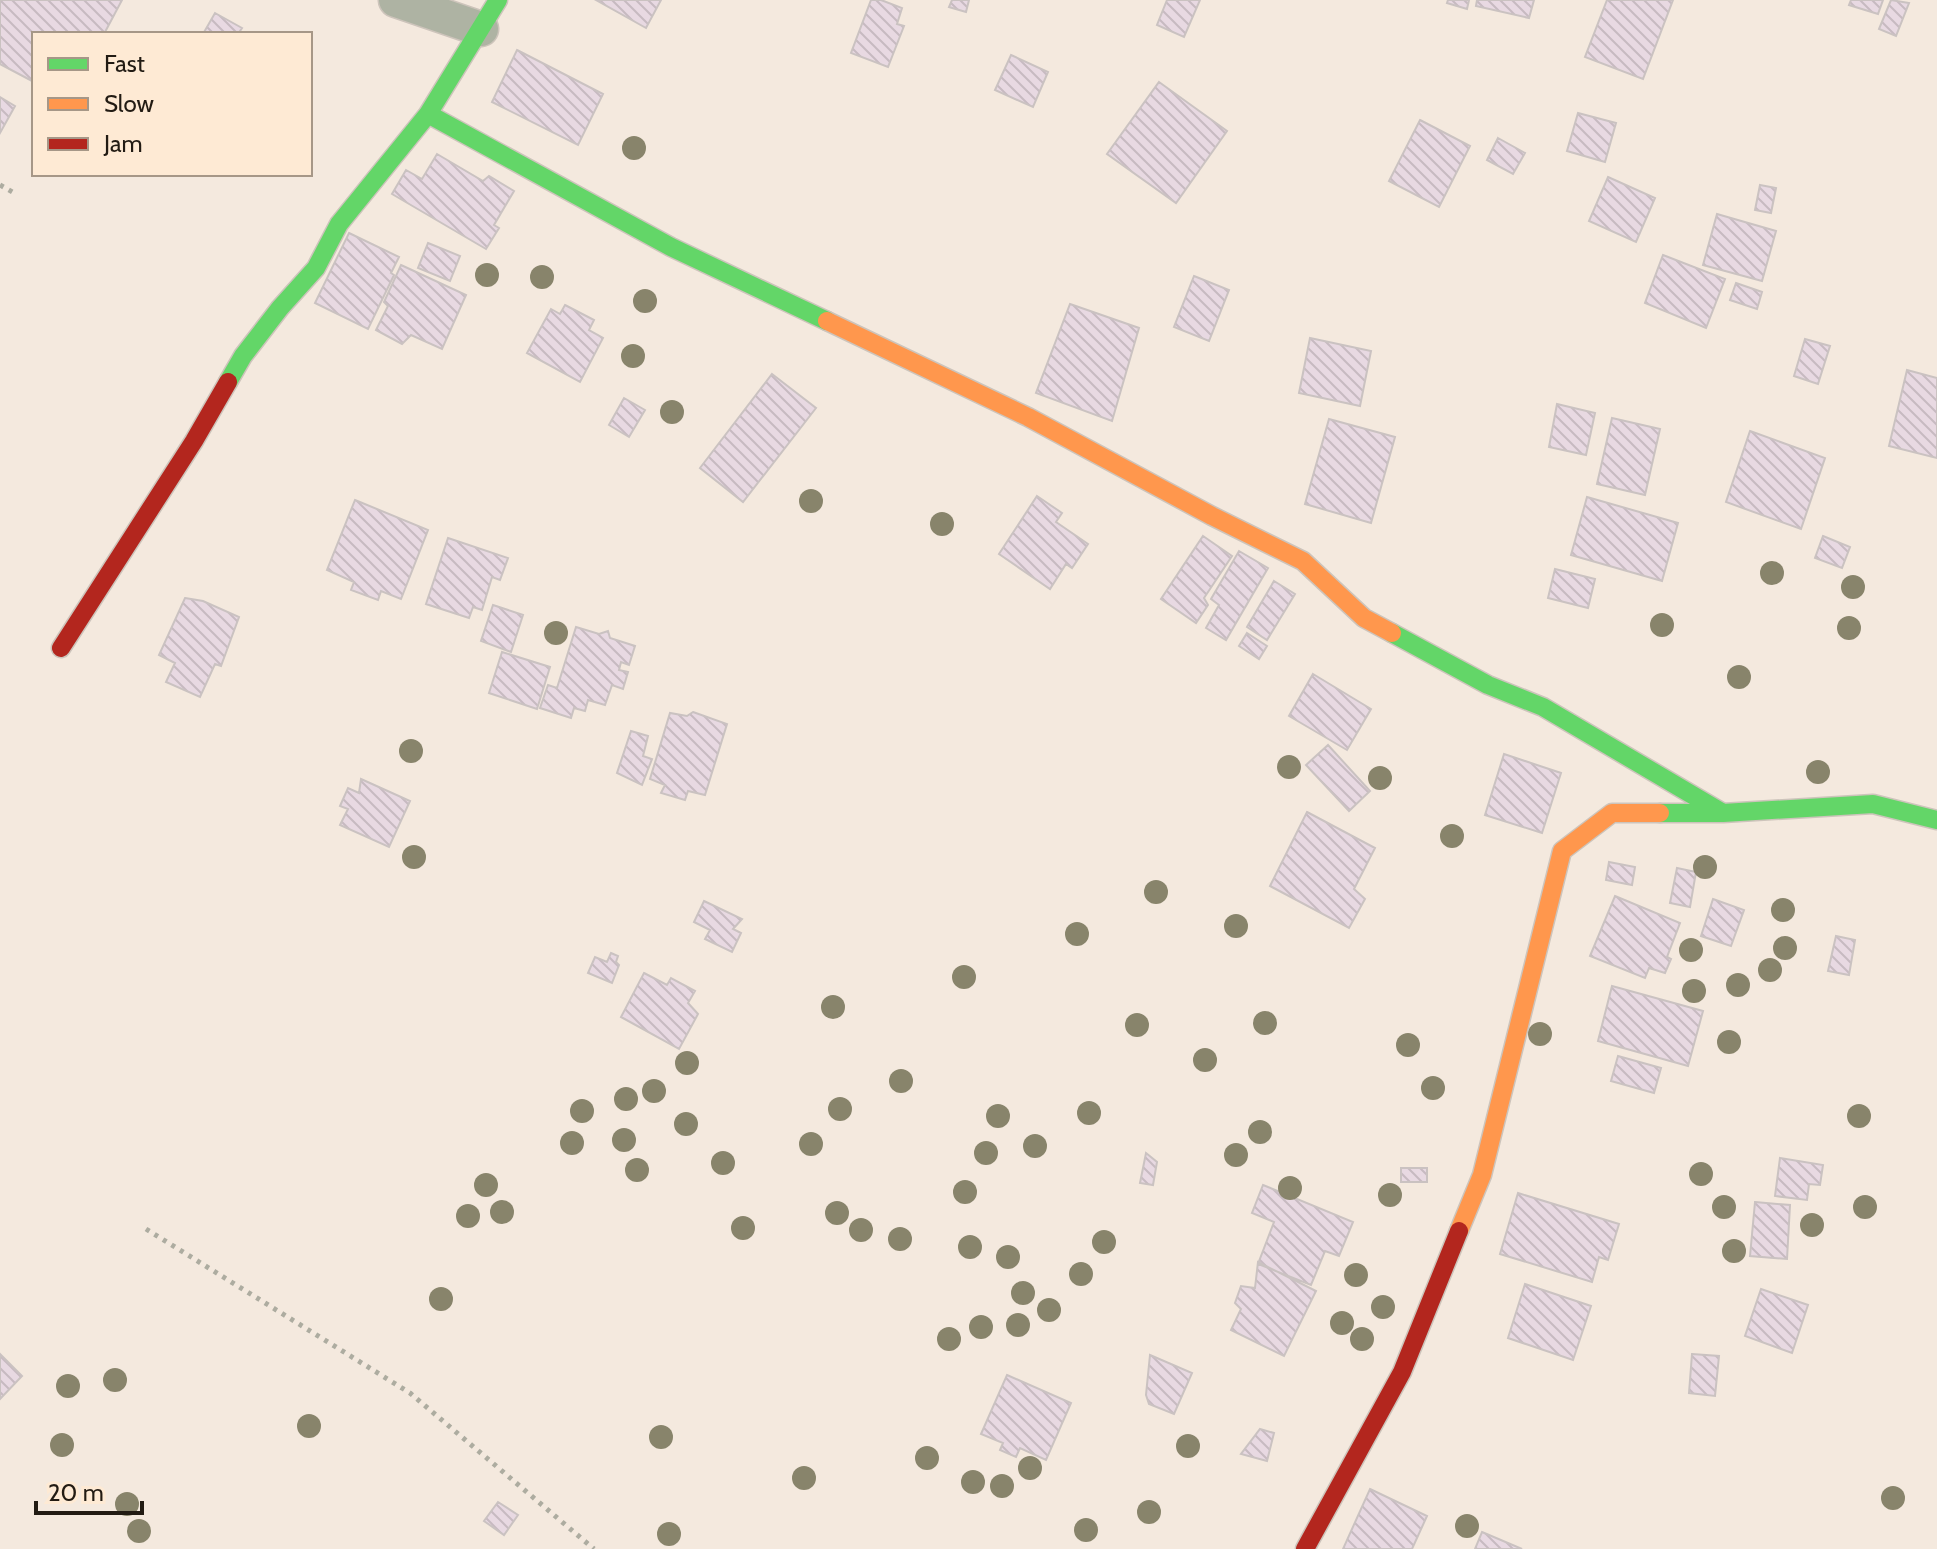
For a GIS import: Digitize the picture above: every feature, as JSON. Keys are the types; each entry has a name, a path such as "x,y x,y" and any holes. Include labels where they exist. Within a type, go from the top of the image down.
{"street":[{"path":"61,648 194,441 243,356 316,268 339,224 428,114 490,14 396,0"},
{"path":"428,114 671,247 1028,417 1303,561 1364,618 1488,685 1543,707 1723,813"},
{"path":"1305,1549 1402,1372 1482,1175 1562,851 1612,813 1723,813 1873,804 1937,820"}],"path":[{"path":"0,185 16,194"},
{"path":"146,1229 410,1393 594,1549"}],"building":[{"path":"0,0 122,0 105,32 32,32 32,81 0,64"},
{"path":"596,0 661,0 646,28"},
{"path":"871,0 881,0 902,8 897,24 904,26 888,67 851,53"},
{"path":"952,0 969,0 966,12 949,7"},
{"path":"1167,0 1200,0 1184,37 1157,25"},
{"path":"1448,0 1469,0 1467,9 1447,3"},
{"path":"1477,0 1534,0 1529,18 1476,6"},
{"path":"1607,0 1673,0 1643,79 1585,57"},
{"path":"1851,0 1883,0 1878,14 1849,5"},
{"path":"1891,0 1909,3 1896,36 1879,29"},
{"path":"215,13 242,28 239,32 204,32"},
{"path":"517,50 603,94 578,145 492,102"},
{"path":"1011,55 1048,72 1033,107 995,90"},
{"path":"1159,82 1227,131 1176,203 1107,154"},
{"path":"0,97 15,106 0,133"},
{"path":"1578,113 1616,123 1605,162 1567,151"},
{"path":"1420,120 1470,146 1439,207 1389,181"},
{"path":"1498,138 1525,153 1513,174 1487,160"},
{"path":"437,154 483,181 489,176 514,191 494,225 499,228 486,249 392,194 406,170 422,179"},
{"path":"1608,177 1655,198 1636,242 1589,221"},
{"path":"1760,185 1776,188 1771,213 1755,210"},
{"path":"1717,214 1776,231 1762,281 1703,265"},
{"path":"349,233 399,257 391,273 394,275 368,329 315,303"},
{"path":"428,243 460,256 450,281 418,268"},
{"path":"1663,255 1725,279 1706,328 1645,303"},
{"path":"401,265 466,295 442,349 411,335 402,344 376,330 388,306 384,302"},
{"path":"1194,276 1229,290 1209,341 1174,327"},
{"path":"1736,283 1762,292 1757,309 1730,300"},
{"path":"1070,304 1139,328 1112,421 1036,393"},
{"path":"565,305 594,320 589,330 603,338 580,382 527,353 551,309 560,314"},
{"path":"1310,338 1371,351 1360,406 1299,393"},
{"path":"1805,339 1830,346 1818,384 1794,376"},
{"path":"1907,370 1937,378 1937,458 1889,446"},
{"path":"772,374 816,408 743,502 700,468"},
{"path":"624,398 645,410 629,437 609,425"},
{"path":"1557,404 1595,413 1586,455 1549,447"},
{"path":"1612,418 1660,429 1645,495 1597,484"},
{"path":"1329,419 1395,437 1371,523 1305,504"},
{"path":"1750,431 1825,458 1801,529 1726,502"},
{"path":"1037,496 1062,513 1056,522 1088,544 1072,568 1066,564 1050,589 999,554"},
{"path":"1587,497 1678,523 1662,581 1571,555"},
{"path":"355,500 428,530 401,599 381,591 378,600 351,590 354,582 327,570"},
{"path":"1203,536 1232,556 1204,598 1208,605 1196,623 1161,599"},
{"path":"1823,536 1850,547 1842,568 1815,558"},
{"path":"448,538 508,558 500,580 492,577 482,610 473,607 469,618 426,604"},
{"path":"1239,551 1268,568 1226,640 1206,628 1219,605 1211,599"},
{"path":"1555,569 1595,579 1588,608 1548,598"},
{"path":"1274,581 1295,594 1267,640 1247,627"},
{"path":"185,598 203,601 239,617 221,666 215,664 200,697 166,682 175,663 159,655"},
{"path":"493,605 523,615 511,652 481,641"},
{"path":"576,627 599,634 608,631 610,638 635,646 629,665 621,662 619,670 628,672 623,689 612,685 605,705 588,700 585,711 574,708 571,718 540,708 548,685 557,688"},
{"path":"1247,633 1267,646 1259,659 1239,646"},
{"path":"502,652 550,667 537,709 489,693"},
{"path":"1313,674 1371,709 1347,750 1289,716"},
{"path":"693,712 727,724 705,795 688,791 685,800 661,793 665,785 650,779 670,713 687,716"},
{"path":"631,731 648,736 643,756 652,759 642,785 617,773"},
{"path":"1328,745 1370,791 1349,811 1306,765"},
{"path":"1504,754 1561,773 1542,833 1485,815"},
{"path":"361,779 410,801 389,847 340,825 348,809 340,806 348,788 359,793"},
{"path":"1307,812 1375,848 1354,889 1365,899 1349,928 1270,886"},
{"path":"1609,862 1635,867 1632,885 1606,880"},
{"path":"1677,868 1696,872 1690,907 1670,903"},
{"path":"1615,896 1680,923 1667,957 1671,959 1665,973 1649,968 1645,978 1590,956"},
{"path":"1713,899 1744,910 1731,946 1701,936"},
{"path":"704,901 742,919 733,929 741,933 732,952 705,939 710,930 694,922"},
{"path":"1836,936 1855,940 1849,975 1828,971"},
{"path":"611,953 618,956 616,962 619,965 612,983 588,973 595,957 607,962"},
{"path":"644,973 667,985 671,978 695,991 688,1003 698,1014 679,1049 621,1017"},
{"path":"1612,986 1703,1011 1688,1066 1598,1041"},
{"path":"1618,1056 1661,1068 1654,1093 1611,1081"},
{"path":"1146,1153 1157,1162 1153,1185 1140,1183"},
{"path":"1780,1158 1823,1165 1820,1185 1809,1184 1807,1200 1775,1196"},
{"path":"1401,1168 1427,1168 1427,1182 1401,1182"},
{"path":"1263,1185 1353,1222 1339,1256 1325,1251 1311,1285 1258,1264 1274,1222 1252,1213"},
{"path":"1518,1193 1619,1224 1608,1260 1599,1257 1592,1282 1500,1254"},
{"path":"1755,1202 1790,1205 1787,1259 1750,1256"},
{"path":"1258,1262 1316,1291 1284,1356 1231,1330 1241,1309 1235,1303 1241,1286 1255,1288"},
{"path":"1525,1284 1591,1306 1573,1360 1508,1338"},
{"path":"1761,1289 1808,1305 1792,1353 1745,1336"},
{"path":"0,1354 22,1376 0,1399"},
{"path":"1692,1354 1719,1356 1715,1396 1689,1393"},
{"path":"1150,1355 1192,1373 1174,1414 1149,1404 1146,1395"},
{"path":"1007,1375 1071,1403 1046,1460 1020,1448 1016,1457 1000,1450 1003,1443 981,1434"},
{"path":"1260,1429 1274,1433 1267,1461 1241,1454"},
{"path":"1370,1489 1427,1516 1412,1549 1343,1549"},
{"path":"498,1502 518,1515 504,1535 484,1521"},
{"path":"1482,1532 1522,1549 1475,1549"}],"traffic: fast":[{"path":"228,382 243,356 280,308 316,268 339,224 428,114 498,0"},
{"path":"428,114 671,247 827,321"},
{"path":"1392,633 1488,685 1543,707 1723,813"},
{"path":"1660,813 1723,813 1873,804 1937,820"}],"traffic: slow":[{"path":"827,321 1028,417 1303,561 1364,618 1392,633"},
{"path":"1459,1231 1482,1175 1562,851 1612,813 1660,813"}],"traffic: jam":[{"path":"61,648 194,441 228,382"},
{"path":"1305,1549 1402,1372 1459,1231"}]}
